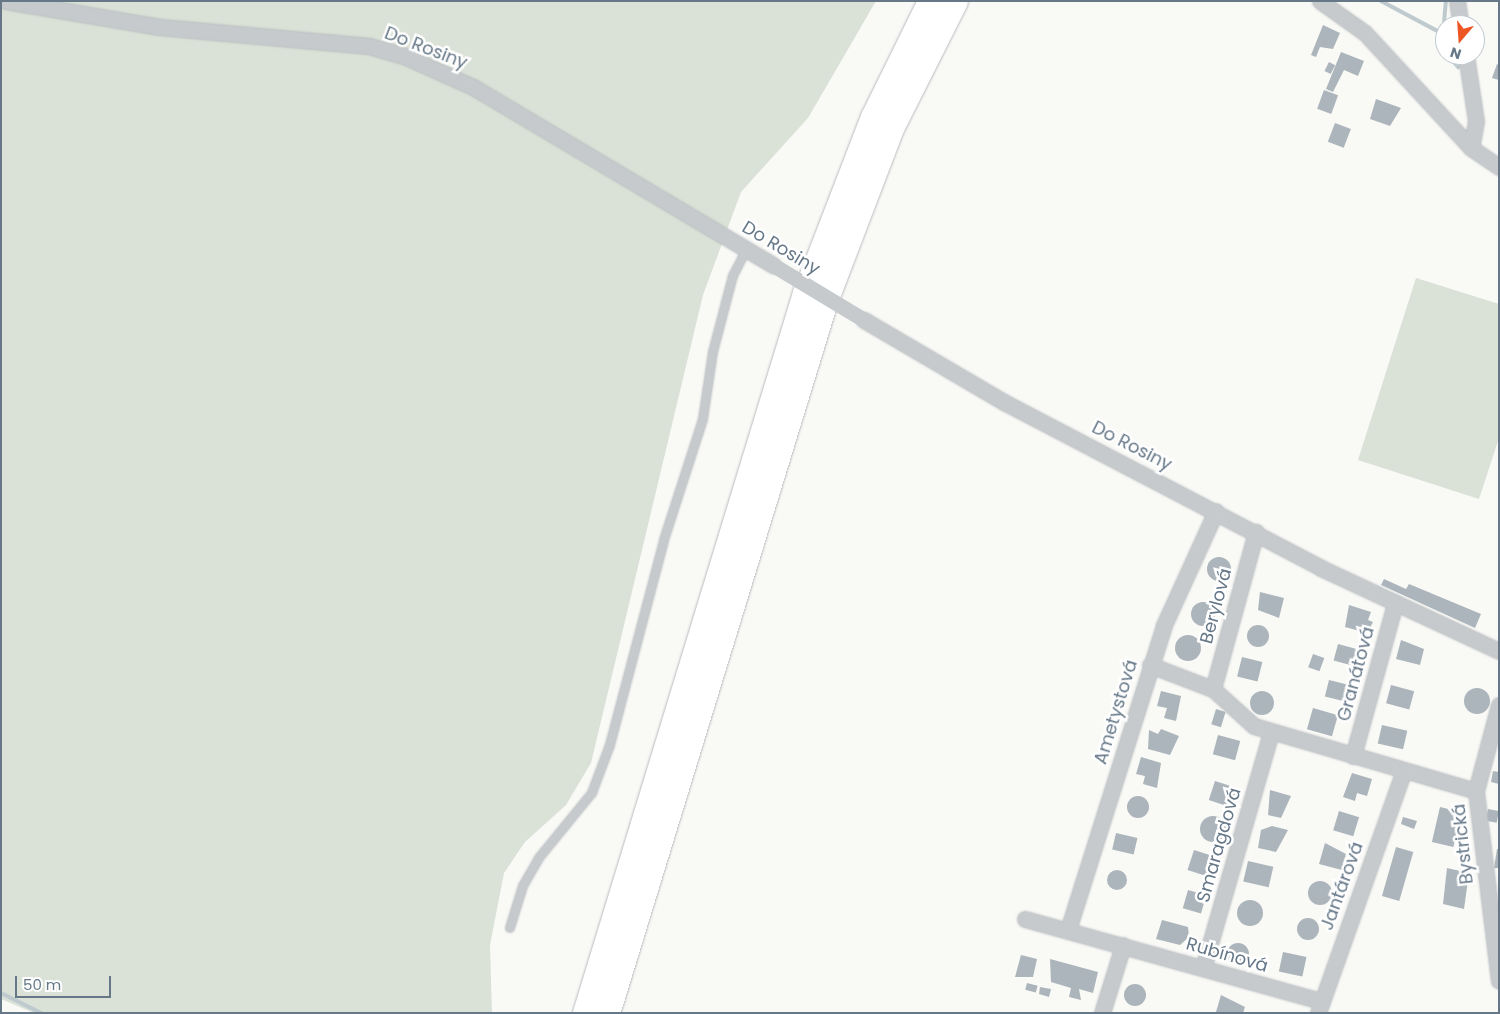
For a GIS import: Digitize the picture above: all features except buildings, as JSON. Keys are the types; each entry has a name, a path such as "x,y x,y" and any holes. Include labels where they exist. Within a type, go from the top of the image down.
{"highway":[{"path":"585,1013 805,293 869,126 930,1"},
{"path":"607,1013 825,301 888,134 955,1"}],"street":[{"name":"Do Rosiny","path":"6,1 160,27 342,42 404,56 473,87 1004,402 1395,603 1499,651"},
{"path":"1320,1 1392,58 1471,148 1499,167"},
{"path":"1457,1 1459,15"},
{"path":"1467,65 1476,122 1471,148"},
{"name":"Ametystová","path":"1068,930 1150,665 1216,511"},
{"name":"Berylová","path":"1213,689 1256,532"},
{"name":"Granátová","path":"1353,756 1395,603"},
{"path":"1150,665 1213,689 1254,726 1403,773 1476,791"},
{"name":"Bystrická","path":"1499,705 1476,791 1499,981"},
{"name":"Smaragdová","path":"1203,968 1271,732"},
{"name":"Jantárová","path":"1320,1007 1403,773"},
{"name":"Rubínová","path":"1025,919 1203,968 1320,1007"},
{"path":"1102,1013 1122,946"}],"lane":[{"path":"510,928 523,886 539,858 592,793 610,745 664,540 703,419 713,352 733,276 747,249"}],"shaded area":[{"path":"1,1 876,1 808,118 741,192 703,295 591,763 566,805 525,842 504,873 490,945 492,1013 34,1013 1,999"},
{"path":"1416,278 1499,304 1499,438 1479,499 1358,460"}],"waterway":[{"path":"1381,1 1435,30"},
{"path":"1445,15 1446,1"},
{"path":"1,993 41,1013"}]}
